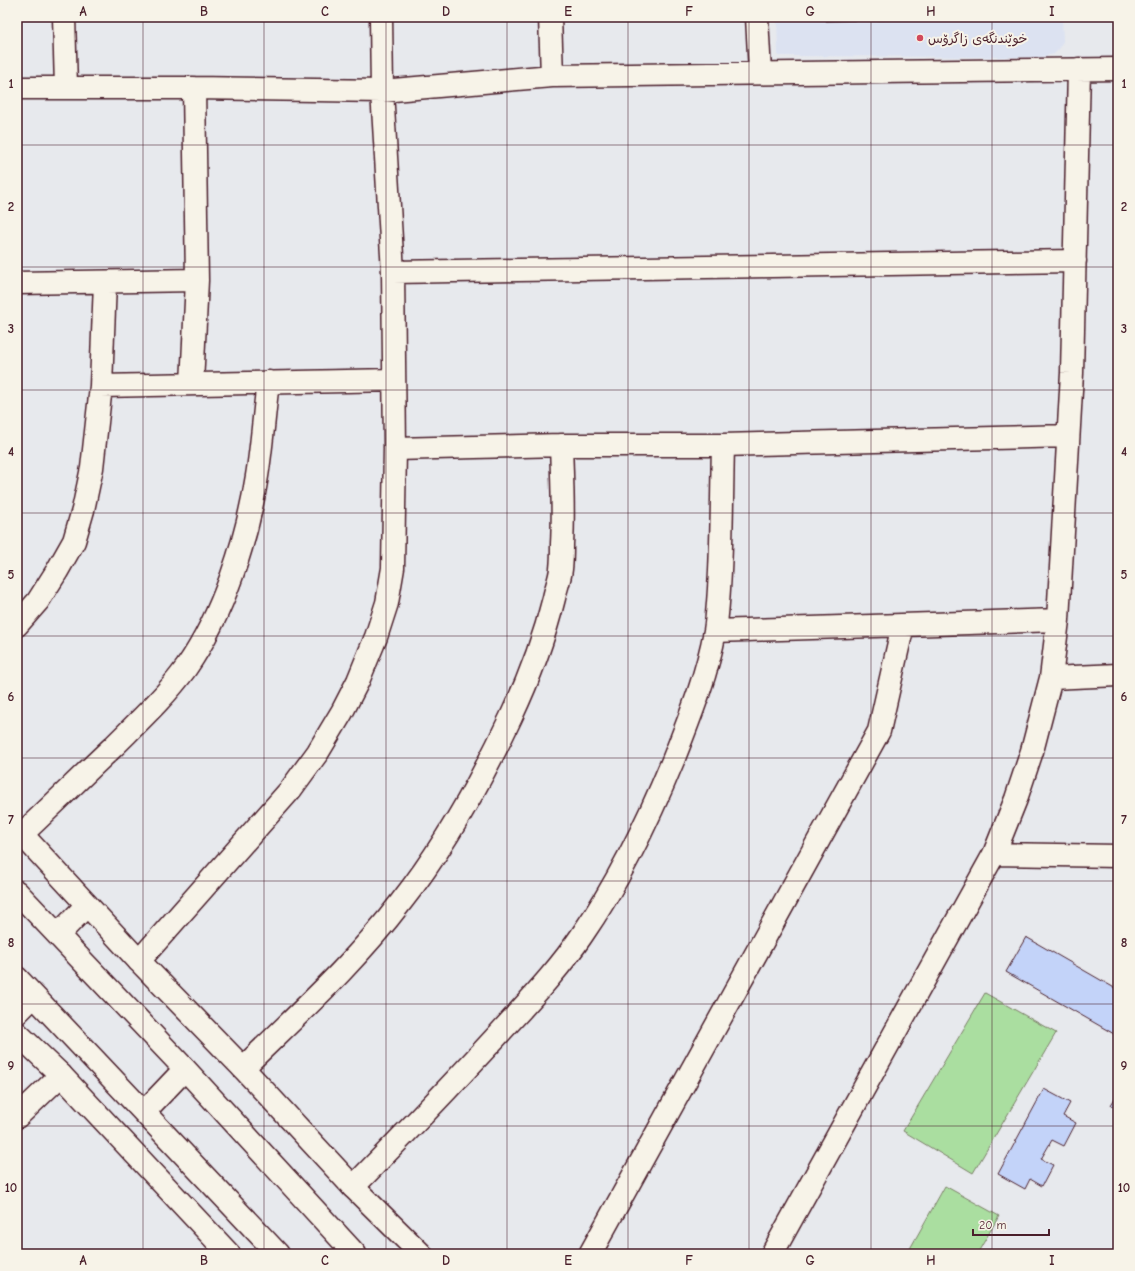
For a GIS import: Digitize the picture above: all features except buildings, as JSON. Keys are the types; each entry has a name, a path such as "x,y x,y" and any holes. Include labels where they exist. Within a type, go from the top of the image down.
{"street":[{"path":"64,17 66,87"},
{"path":"139,961 291,789 318,752 342,712 358,681 376,637 387,603 393,568 395,449 393,272 382,91 381,17"},
{"path":"550,17 552,76"},
{"path":"757,17 760,73"},
{"path":"772,1254 994,854 1016,799 1032,752 1051,678 1058,620 1072,373 1079,69"},
{"path":"17,88 194,88 382,91 552,76 1118,69"},
{"path":"192,384 197,280 194,88"},
{"path":"393,272 1075,261"},
{"path":"17,283 197,280"},
{"path":"17,625 38,601 57,571 74,541 83,510 92,468 101,386 105,282"},
{"path":"101,386 394,380"},
{"path":"268,382 257,476 243,538 218,611 204,639 186,668 150,710 20,832 139,961 243,1068 353,1187 421,1254"},
{"path":"395,449 723,445 1068,436"},
{"path":"353,1187 465,1071 551,975 582,936 636,843 663,785 695,704 715,631 722,542 723,445"},
{"path":"243,1068 315,998 353,958 401,903 449,835 474,793 520,698 536,659 550,615 561,569 563,523 561,446"},
{"path":"715,631 1058,620"},
{"path":"590,1254 879,731 903,625"},
{"path":"1051,678 1118,675"},
{"path":"994,854 1118,856"},
{"path":"17,892 186,1069 355,1254"},
{"path":"58,935 87,905"},
{"path":"17,978 278,1254"},
{"path":"17,1013 34,996"},
{"path":"17,1033 61,1076 229,1254"},
{"path":"144,1112 186,1069"},
{"path":"17,1117 61,1076"}],"shaded area":[{"name":"خوێندنگەی زاگرۆس","path":"777,17 1062,17 1063,41 1060,48 1054,54 1041,57 778,56"}],"green space":[{"path":"985,993 1056,1033 973,1173 903,1131"},
{"path":"945,1186 999,1216 977,1254 907,1254"}],"place":[{"name":"خوێندنگەی زاگرۆس","path":"920,38"}]}
